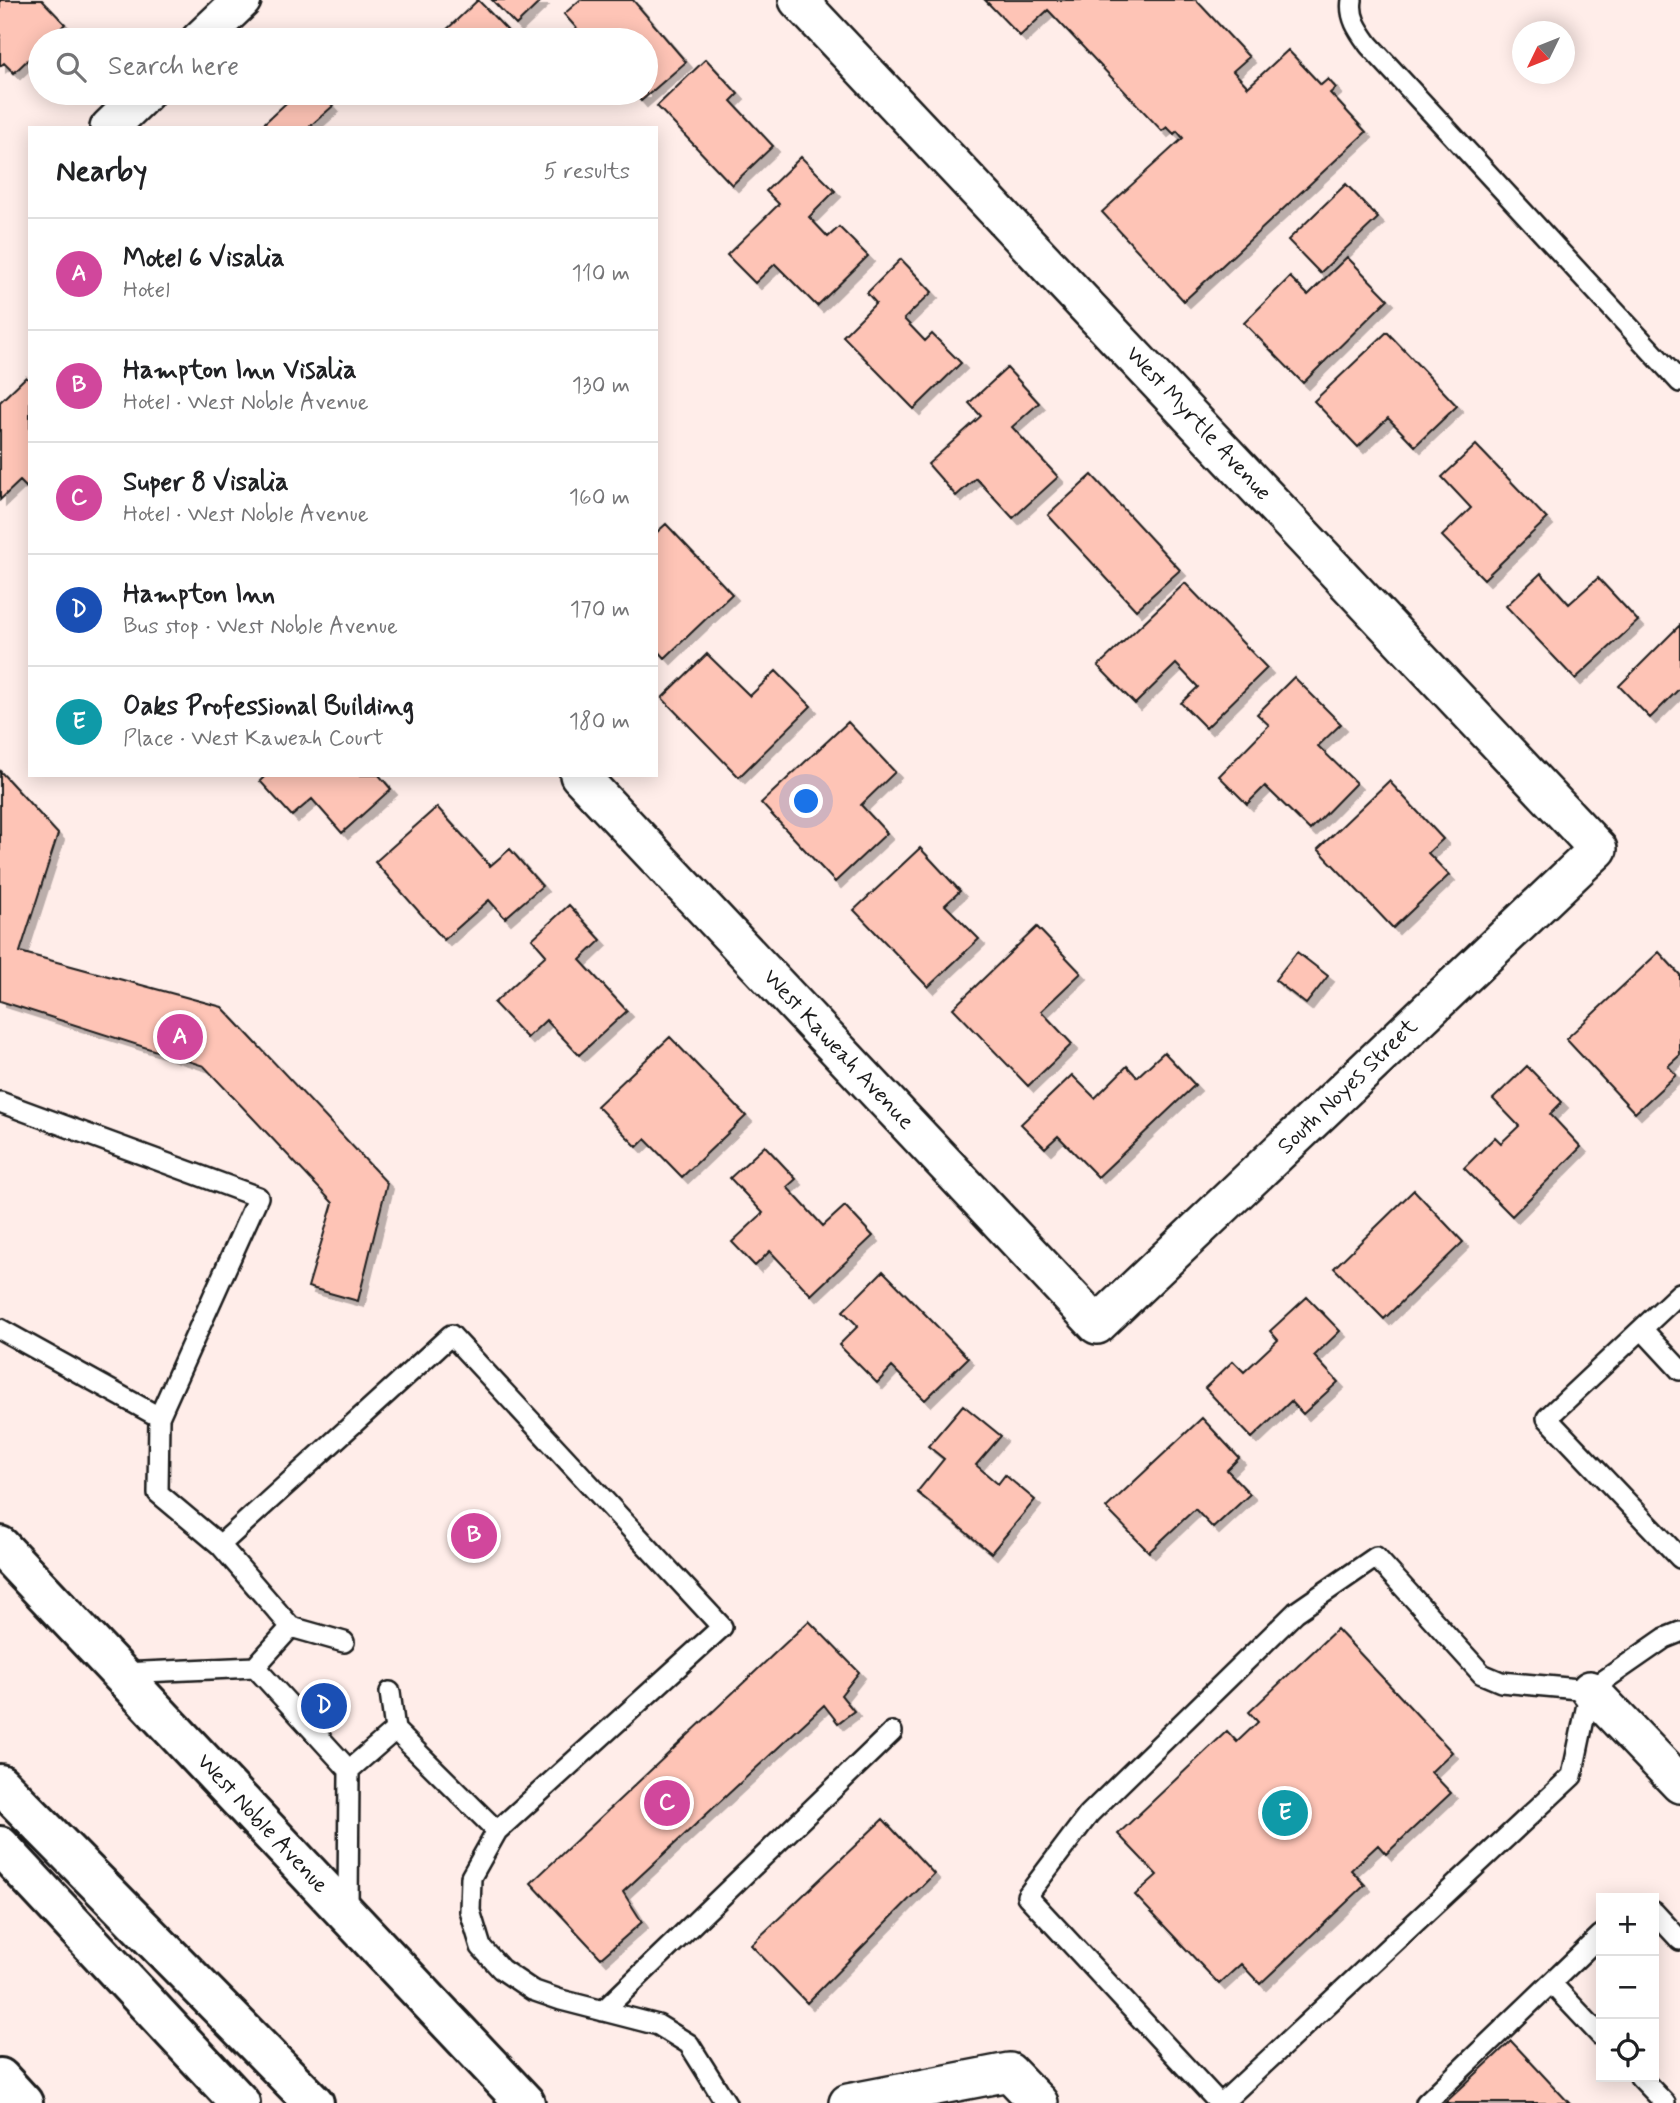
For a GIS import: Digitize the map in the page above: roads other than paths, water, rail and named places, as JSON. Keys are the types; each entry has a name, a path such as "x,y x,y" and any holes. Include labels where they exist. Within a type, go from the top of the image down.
{"main road":[{"name":"West Noble Avenue","path":"0,1546 525,2103"},
{"path":"0,1784 314,2103"},
{"path":"0,1846 240,2103"},
{"path":"0,2078 23,2103"}],"street":[{"path":"213,28 242,0"},
{"name":"West Myrtle Avenue","path":"798,0 1598,849"},
{"path":"111,126 133,105"},
{"name":"West Kaweah Avenue","path":"581,777 1097,1325"},
{"name":"South Noyes Street","path":"1097,1325 1598,849"},
{"path":"1590,1690 1680,1784"},
{"path":"848,2103 1009,2072 1039,2103"}],"lane":[{"path":"1352,0 1355,27 1369,45 1680,382"},
{"path":"0,1102 258,1197 159,1418 158,1493 220,1545 291,1627 344,1642"},
{"path":"1680,1293 1547,1418 1680,1558"},
{"path":"0,1329 159,1418"},
{"path":"1642,1329 1680,1370"},
{"path":"220,1545 450,1335 722,1627 498,1831 471,1877 470,1911 481,1947 501,1969 532,1990 658,2025 689,2044 726,2103"},
{"path":"1590,1690 1572,1776 1221,2103 1027,1896 1089,1814 1296,1612 1376,1557 1482,1674 1501,1682 1590,1690 1665,1638 1680,1632"},
{"path":"120,1673 255,1667 291,1627"},
{"path":"255,1667 349,1770 347,1915"},
{"path":"390,1692 395,1730 498,1831"},
{"path":"349,1770 395,1730"},
{"path":"603,2011 892,1732"},
{"path":"1659,1917 1680,1940"},
{"path":"1426,2103 1596,1940"},
{"path":"1551,1983 1596,2031"},
{"path":"1645,2082 1665,2103"}],"place":[{"name":"Motel 6 Visalia","path":"180,1037"},
{"name":"Hampton Inn Visalia","path":"474,1536"},
{"name":"Hampton Inn","path":"324,1706"},
{"name":"Super 8 Visalia","path":"667,1803"},
{"name":"Oaks Professional Building","path":"1285,1813"}]}
